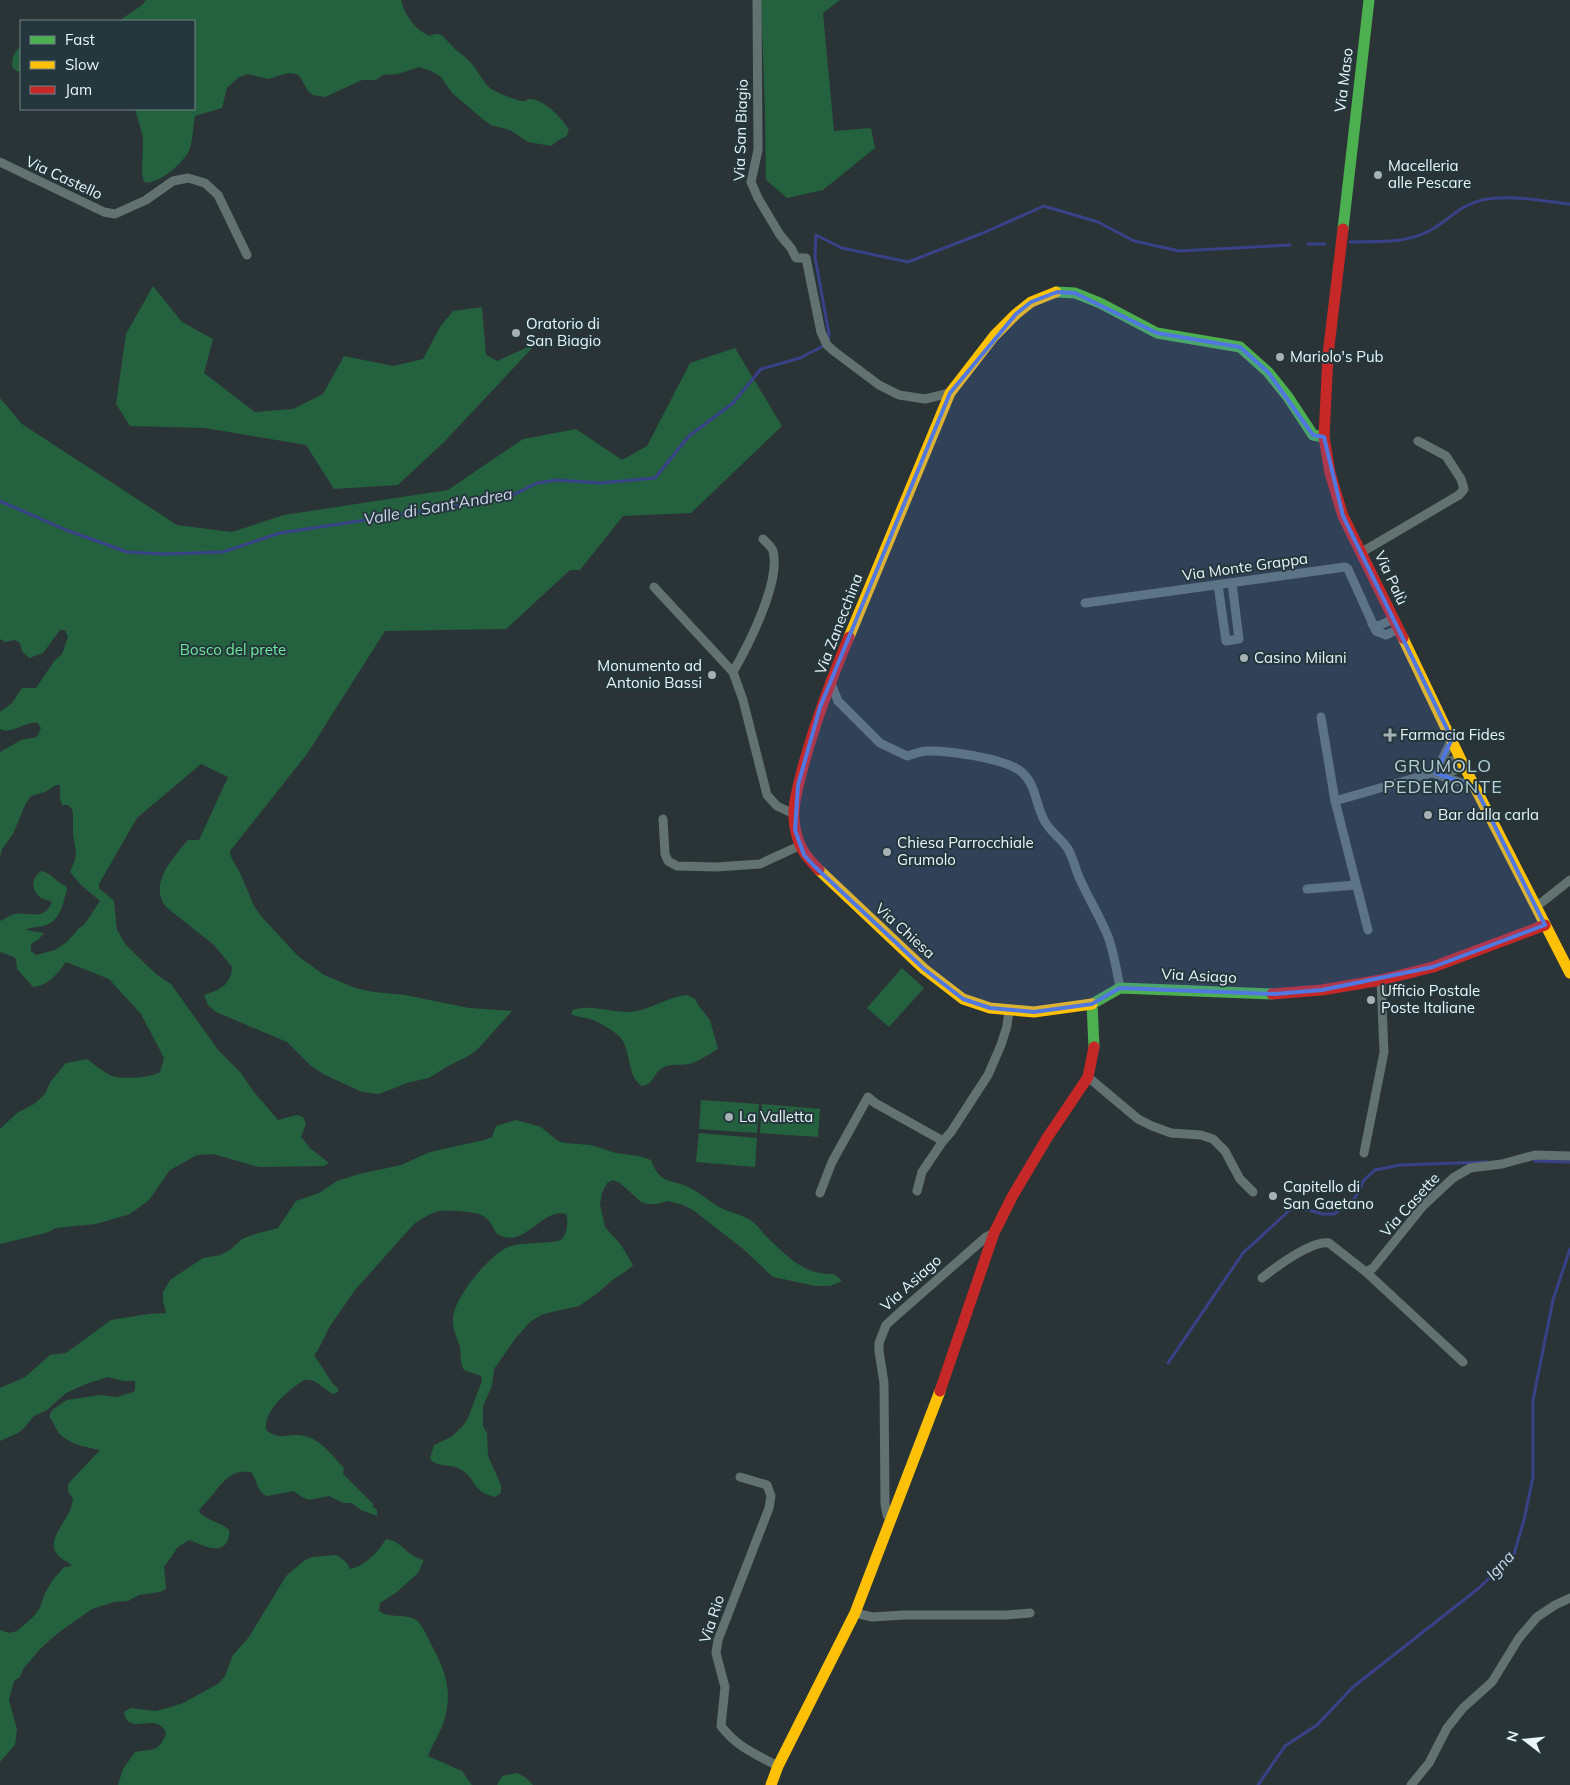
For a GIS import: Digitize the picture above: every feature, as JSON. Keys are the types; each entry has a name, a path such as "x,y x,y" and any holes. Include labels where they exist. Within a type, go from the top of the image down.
{"street":[{"name":"Via San Biagio","path":"757,0 758,150 752,182 758,198 796,258 806,258 821,332 827,345 879,385 899,395 925,399 950,393"},
{"name":"Via Maso","path":"1350,164 1369,0"},
{"name":"Via Castello","path":"0,162 104,212 115,214 146,200 173,181 188,178 205,183 218,195 247,255"},
{"name":"Via Palù","path":"1350,164 1328,355 1324,437 1330,473 1343,516 1462,761 1570,973"},
{"path":"950,393 994,336 1031,302 1057,292 1075,293 1100,303 1157,333 1240,347 1268,372 1288,397 1313,435 1324,437"},
{"name":"Via Zanecchina","path":"950,393 830,681 838,701 880,743 907,756 923,751 942,751 992,760 1007,764 1026,777 1032,785 1043,819 1061,839 1071,855 1078,876 1108,938 1116,962 1120,988"},
{"path":"1362,552 1459,495 1464,489 1462,479 1446,456 1418,441"},
{"path":"733,672 749,644 769,593 774,560 773,549 764,540"},
{"name":"Via Monte Grappa","path":"1085,603 1348,568 1376,630 1386,635 1397,624"},
{"path":"1218,585 1226,641 1239,639 1232,583"},
{"path":"654,587 733,672 743,700 767,795 777,806 794,814"},
{"name":"Via Chiesa","path":"830,681 802,767 794,814 799,846 812,865 924,969 963,999 990,1008 1034,1012 1092,1004"},
{"path":"1321,717 1335,801 1368,930"},
{"path":"1432,773 1440,765 1452,739"},
{"path":"1440,765 1454,760 1462,761 1458,769 1442,775"},
{"path":"1335,801 1432,773 1475,787"},
{"path":"663,819 665,854 668,862 678,866 722,868 760,864 799,846"},
{"path":"1535,906 1570,880"},
{"path":"1307,889 1356,885"},
{"name":"Via Asiago","path":"1120,988 1275,994 1322,990 1382,980 1433,967 1545,925"},
{"path":"1364,1153 1384,1052 1382,980"},
{"path":"1092,1004 1120,988"},
{"name":"Via Asiago","path":"891,1520 943,1384 994,1232 1037,1155 1088,1077 1095,1042 1092,1004"},
{"path":"917,1191 922,1172 988,1075 1001,1045 1007,1026 1009,1010"},
{"path":"1088,1077 1138,1119 1152,1126 1171,1133 1201,1135 1214,1139 1226,1151 1240,1179 1253,1192"},
{"path":"820,1194 832,1162 868,1097 875,1103 943,1140"},
{"name":"Via Casette","path":"1366,1272 1373,1268 1423,1206 1453,1178 1470,1168 1502,1164 1535,1155 1570,1156"},
{"name":"Via Asiago","path":"891,1520 887,1514 885,1504 884,1383 879,1343 886,1325 994,1232"},
{"path":"1262,1278 1294,1255 1324,1242 1335,1246 1366,1272 1463,1362"},
{"name":"Via Rio","path":"740,1477 767,1485 771,1496 769,1508 718,1640 716,1653 725,1687 721,1726 740,1747 778,1766"},
{"path":"772,1785 778,1766 855,1613 891,1520"},
{"path":"1411,1785 1429,1764 1447,1728 1464,1708 1492,1682 1519,1638 1537,1617 1570,1598"},
{"path":"855,1613 872,1617 1030,1613"}],"highlighted area":[{"path":"1057,292 1075,293 1157,333 1240,347 1268,372 1313,435 1324,437 1343,516 1452,739 1436,773 1475,787 1545,925 1433,967 1322,990 1275,994 1120,988 1092,1004 1034,1012 990,1008 963,999 924,969 813,865 804,855 795,830 798,785 820,707 950,393 1016,314 1031,302"}],"green space":[{"path":"146,0 401,0 405,11 415,25 429,36 442,35 471,63 490,88 516,100 530,99 541,102 558,115 569,130 566,137 551,146 528,142 510,130 491,125 485,121 452,93 441,77 419,67 398,74 383,75 376,80 362,80 325,97 313,95 308,91 297,74 288,73 268,79 248,74 239,77 227,88 222,108 195,116 190,148 177,166 157,180 144,182 142,173 143,137 135,110 195,110 195,20 120,20"},
{"path":"761,0 840,0 823,13 834,131 871,128 875,148 823,190 787,198 766,180"},
{"path":"20,48 20,72 12,67 13,56"},
{"path":"153,286 182,322 213,339 204,373 255,412 293,409 323,394 344,356 393,366 423,359 440,327 453,311 482,307 486,355 497,361 537,343 444,442 398,485 334,489 306,445 205,428 130,426 116,404 126,334"},
{"name":"Bosco del prete","path":"735,348 782,426 691,513 623,516 580,570 570,570 506,629 385,631 307,754 230,851 254,906 261,916 298,956 324,975 355,988 374,992 405,995 469,1008 512,1011 477,1050 467,1057 429,1078 410,1082 379,1094 362,1092 325,1075 311,1066 287,1042 216,1012 208,1005 204,995 224,986 229,978 232,967 214,945 166,907 161,898 160,889 161,880 176,855 188,840 199,840 228,777 201,764 137,818 99,884 99,888 114,901 117,930 126,945 157,975 171,984 219,1051 240,1072 278,1120 297,1115 303,1117 306,1124 301,1137 310,1148 329,1163 324,1166 259,1167 213,1154 197,1155 170,1170 149,1200 130,1214 96,1224 56,1228 46,1233 0,1244 0,1129 17,1113 34,1104 45,1094 51,1081 66,1063 87,1059 115,1077 135,1078 150,1076 160,1072 164,1058 141,1014 109,979 66,962 48,982 33,987 17,969 16,959 0,952 0,921 20,913 40,914 49,908 52,902 41,898 35,891 33,884 41,871 66,886 67,889 61,910 51,923 26,930 44,933 31,944 31,951 36,955 55,950 68,941 84,925 100,901 81,885 70,872 76,852 73,835 73,813 68,805 62,805 60,785 31,796 26,803 13,834 2,849 0,858 0,752 21,740 37,737 41,728 38,723 33,723 9,730 0,729 0,712 12,703 22,688 36,688 55,660 62,654 68,637 65,630 60,630 43,653 29,658 22,651 20,643 15,640 5,642 0,639 0,398 22,424 177,525 232,532 284,515 448,490 523,439 576,429 622,460 647,446 690,363"},
{"path":"902,968 924,988 889,1027 867,1008"},
{"path":"687,995 695,999 710,1020 718,1049 693,1063 665,1066 659,1070 649,1083 642,1086 637,1082 631,1070 624,1043 620,1037 598,1022 571,1014 573,1010 580,1008 620,1012 642,1010 672,998"},
{"name":"La Valletta","path":"701,1100 759,1104 757,1133 699,1129"},
{"path":"762,1104 820,1109 818,1137 760,1133"},
{"path":"516,1120 541,1127 558,1141 591,1145 616,1153 639,1156 651,1160 655,1169 663,1178 685,1185 721,1208 753,1222 795,1262 813,1271 823,1274 834,1274 842,1281 830,1286 816,1286 773,1277 742,1248 693,1210 668,1201 657,1204 641,1202 620,1183 613,1180 607,1183 602,1193 600,1205 605,1227 621,1245 633,1265 579,1306 541,1315 530,1322 515,1339 494,1369 492,1386 483,1406 483,1426 487,1433 488,1456 501,1485 501,1493 495,1497 482,1492 462,1470 435,1463 430,1458 434,1445 451,1437 462,1427 468,1418 482,1381 481,1376 464,1370 461,1362 460,1347 453,1325 455,1309 466,1289 492,1258 514,1245 561,1240 566,1231 567,1217 566,1214 557,1214 524,1233 515,1237 506,1237 496,1233 485,1217 476,1213 439,1211 426,1216 414,1224 355,1290 330,1326 314,1355 333,1384 338,1388 338,1392 333,1394 316,1382 304,1380 278,1401 266,1422 266,1430 271,1434 304,1436 321,1445 344,1468 343,1474 373,1504 373,1507 377,1510 377,1516 361,1510 352,1503 343,1503 329,1496 309,1500 294,1491 267,1496 259,1489 251,1472 244,1471 232,1475 222,1483 199,1512 229,1530 227,1542 223,1546 214,1548 189,1540 178,1547 164,1567 166,1589 160,1592 139,1595 128,1601 114,1602 92,1609 58,1633 41,1648 23,1669 20,1677 14,1681 9,1700 17,1729 15,1745 0,1762 0,1630 9,1633 17,1631 33,1617 40,1608 44,1595 52,1581 64,1567 72,1566 59,1556 54,1549 55,1539 69,1512 73,1499 68,1491 68,1484 100,1450 78,1445 63,1437 49,1416 52,1410 67,1400 100,1395 117,1397 133,1392 135,1390 135,1381 123,1381 108,1377 86,1384 66,1393 47,1410 34,1416 18,1433 0,1441 0,1388 25,1377 50,1355 66,1353 111,1320 166,1313 163,1292 170,1280 203,1258 220,1255 230,1250 242,1239 278,1228 296,1201 319,1193 337,1181 401,1165 430,1152 484,1140 492,1137 496,1126"},
{"path":"699,1133 757,1138 755,1167 696,1162"},
{"path":"386,1539 397,1543 412,1555 424,1560 418,1573 397,1592 380,1603 379,1611 388,1615 412,1618 419,1622 445,1675 448,1694 446,1713 428,1756 462,1771 472,1785 118,1785 123,1769 135,1752 158,1747 166,1733 162,1727 156,1724 131,1723 124,1712 131,1708 156,1711 174,1706 218,1684 225,1676 233,1655 249,1637 286,1576 305,1560 312,1557 337,1555 347,1563 350,1569 356,1567 371,1558"},
{"path":"517,1773 525,1777 533,1785 497,1785 502,1776"}],"waterway":[{"name":"Valle di Sant'Andrea","path":"1350,242 1390,241 1420,235 1436,227 1474,202 1492,198 1514,198 1570,204"},
{"name":"Valle di Sant'Andrea","path":"828,340 829,334 815,257 816,235 842,248 908,262 983,233 1044,206 1098,222 1134,241 1179,251 1290,245"},
{"name":"Valle di Sant'Andrea","path":"1308,244 1325,244"},
{"name":"Valle di Sant'Andrea","path":"0,501 66,530 127,552 164,554 223,552 280,533 438,509 513,495 537,483 557,480 600,483 655,478 689,436 733,403 761,369 800,358 825,345"},
{"path":"1535,1161 1570,1162"},
{"path":"1168,1363 1243,1253 1292,1208 1302,1208 1322,1214 1334,1214 1355,1198 1364,1180 1375,1170 1400,1165 1487,1162"},
{"name":"Igna","path":"1258,1785 1285,1746 1317,1725 1353,1687 1479,1588 1514,1554 1524,1520 1533,1477 1533,1400 1553,1300 1570,1249"}],"traffic: fast":[{"path":"1343,229 1369,0"},
{"path":"1056,292 1075,293 1100,303 1157,333 1240,347 1268,372 1288,397 1313,435 1324,437"},
{"path":"1094,1047 1092,1004 1120,988 1272,994"}],"traffic: slow":[{"path":"849,637 950,393 994,336 1016,314 1031,302 1056,292"},
{"path":"1403,638 1461,760 1570,973"},
{"path":"819,870 924,969 963,999 990,1008 1034,1012 1092,1004"},
{"path":"771,1785 778,1766 855,1613 940,1391"}],"traffic: jam":[{"path":"1343,229 1328,355 1324,437 1330,473 1343,516 1403,638"},
{"path":"819,870 800,844 794,824 795,799 813,734 849,637"},
{"path":"1272,994 1322,990 1381,980 1433,967 1545,925"},
{"path":"940,1391 994,1233 1012,1197 1047,1138 1088,1077 1094,1047"}],"place":[{"name":"Macelleria alle Pescare","path":"1378,175"},
{"name":"Oratorio di San Biagio","path":"516,333"},
{"name":"Mariolo's Pub","path":"1280,357"},
{"name":"Casino Milani","path":"1244,658"},
{"name":"Monumento ad Antonio Bassi","path":"712,675"},
{"name":"Farmacia Fides","path":"1390,735"},
{"name":"Bar dalla carla","path":"1428,815"},
{"name":"Chiesa Parrocchiale Grumolo","path":"887,852"},
{"name":"Ufficio Postale Poste Italiane","path":"1371,1000"},
{"name":"La Valletta","path":"729,1117"},
{"name":"Capitello di San Gaetano","path":"1273,1196"}],"district":[{"name":"GRUMOLO PEDEMONTE","path":"1443,776"}]}
